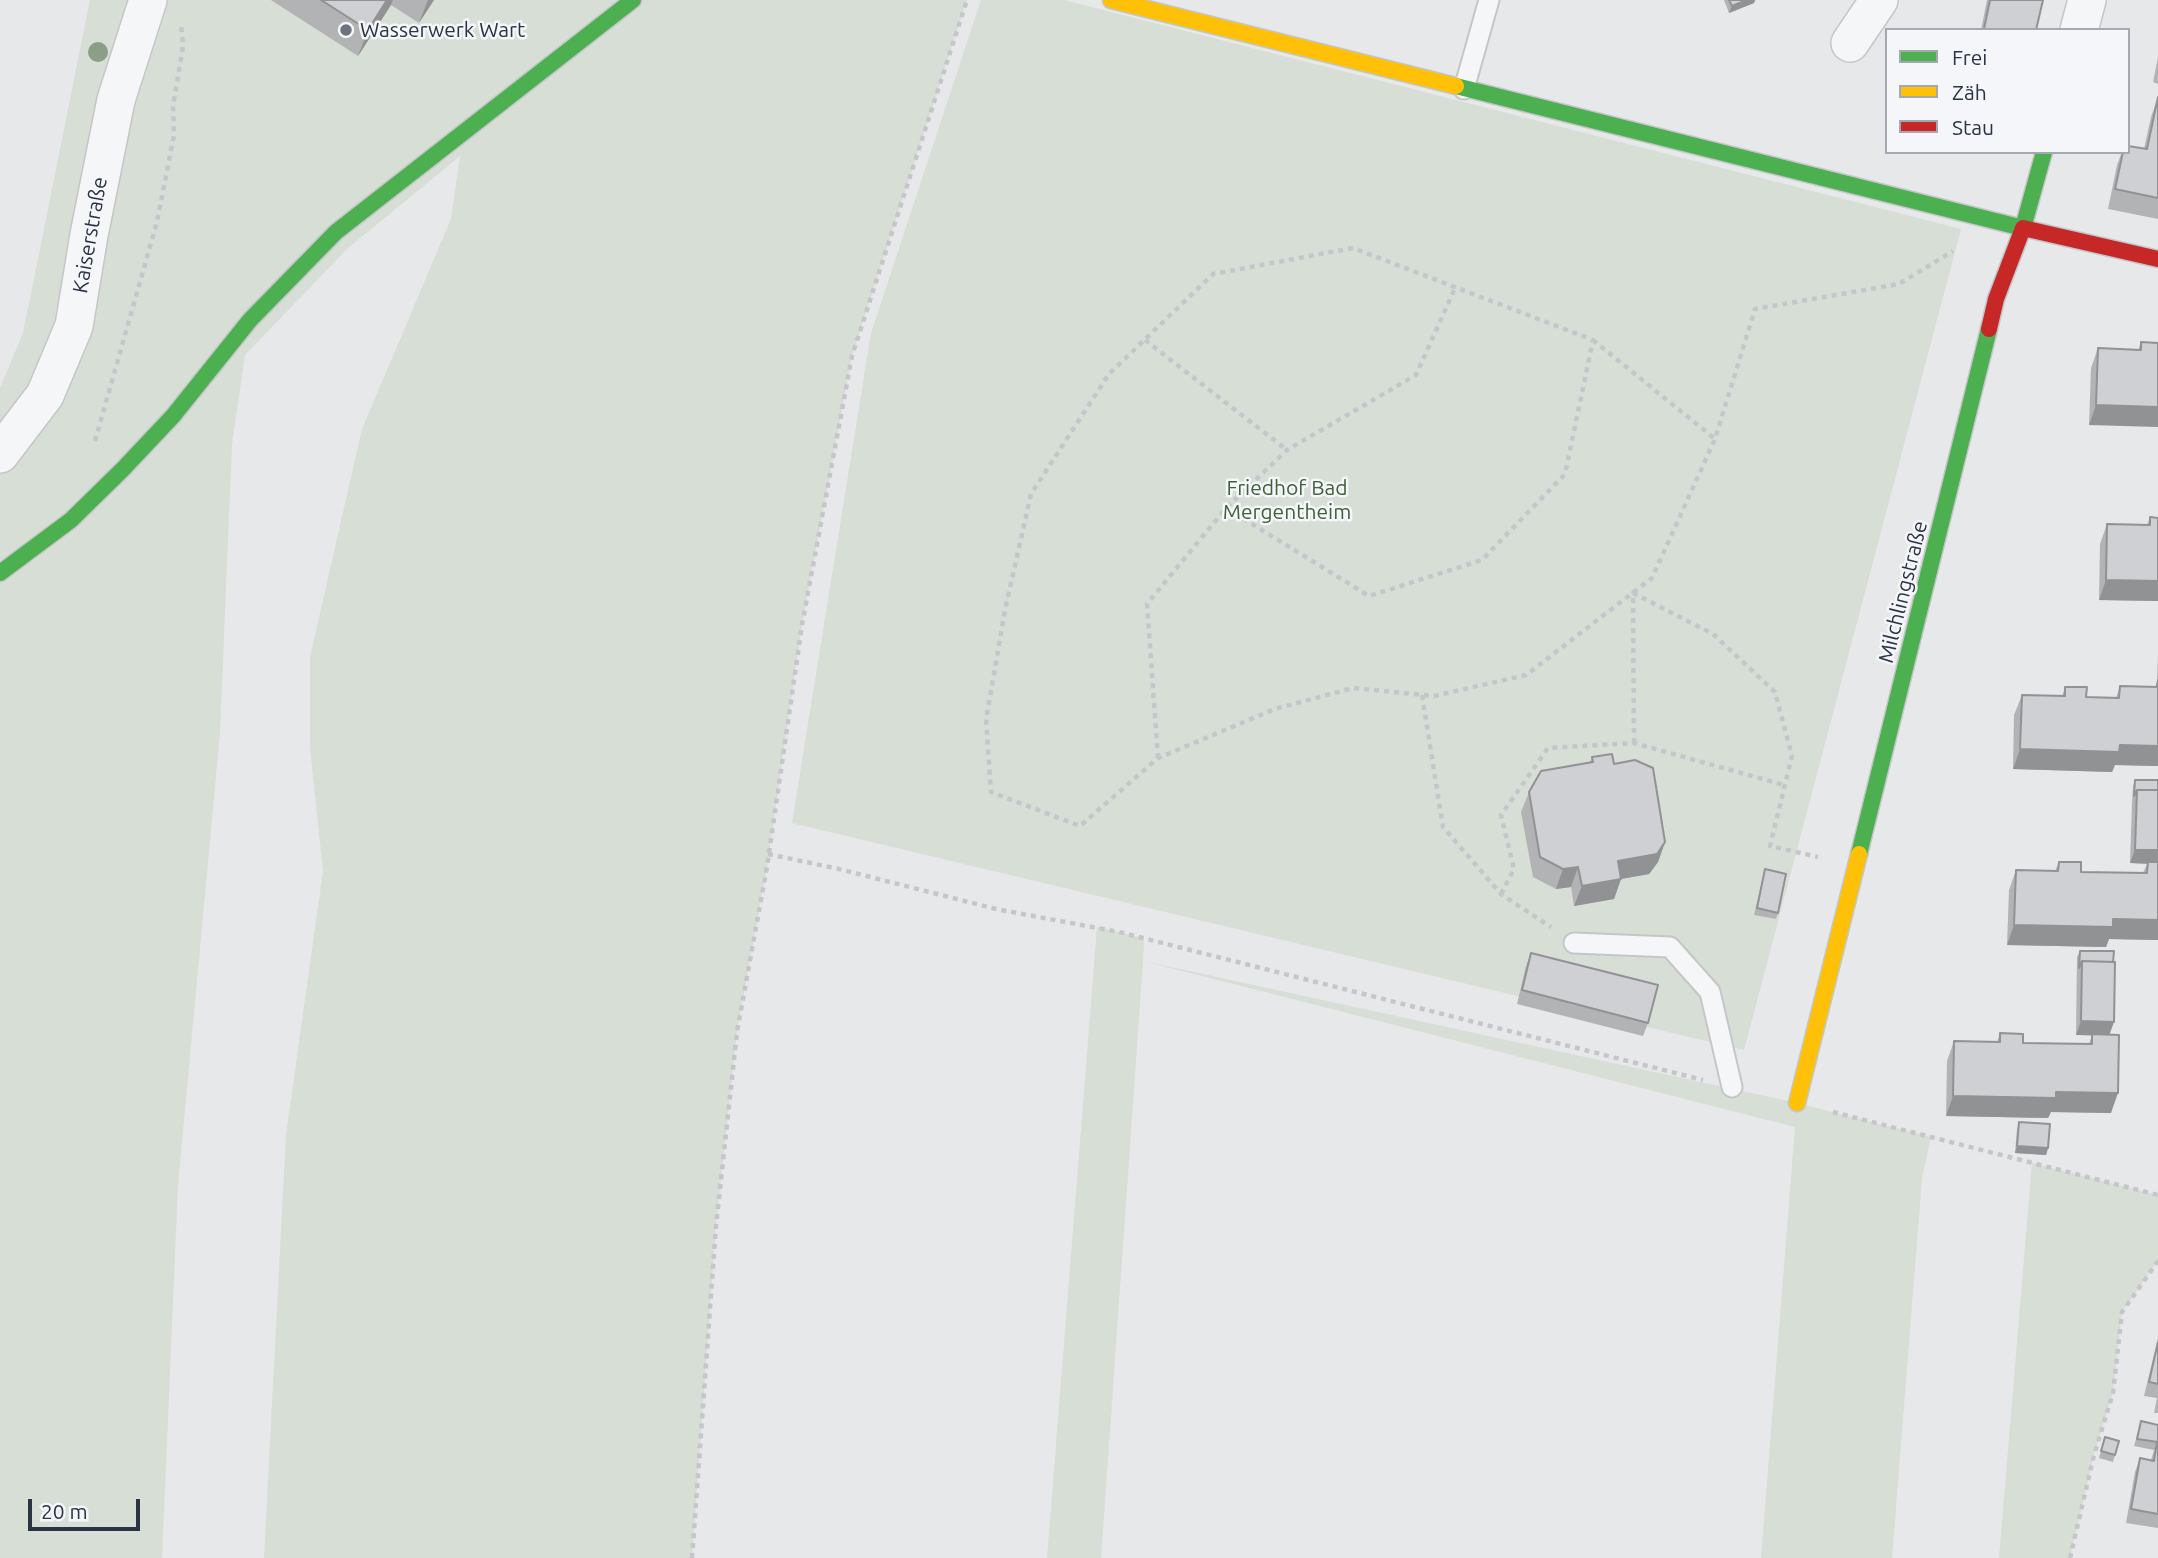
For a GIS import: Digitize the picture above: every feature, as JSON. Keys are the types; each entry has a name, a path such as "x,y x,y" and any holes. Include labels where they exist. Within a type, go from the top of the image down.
{"street":[{"name":"Kaiserstraße","path":"0,454 45,395 74,326 116,100 148,0"},
{"path":"0,573 71,520 123,469 173,416 250,320 336,232 633,0"},
{"path":"1111,0 1993,221 2158,259"},
{"path":"1850,43 1879,0"},
{"path":"2080,28 2087,0"},
{"name":"Milchlingstraße","path":"1797,1103 1996,299 2023,228 2043,154"}],"lane":[{"path":"1464,89 1489,0"},
{"path":"1574,943 1670,947 1710,992 1732,1087"}],"path":[{"path":"692,1558 717,1212 737,1032 768,854 802,625 852,356 967,0"},
{"path":"95,441 157,222 174,135 173,107 183,46 181,18"},
{"path":"1715,439 1593,340 1353,248 1213,274 1109,374 1031,494 1005,610 986,720 991,792 1080,826 1158,758 1275,709 1353,688 1434,696 1526,675 1652,578 1715,439 1755,309 1899,284 1972,241 1993,221"},
{"path":"1158,758 1147,604 1226,508 1287,450 1416,376 1455,288"},
{"path":"1145,340 1287,450"},
{"path":"1226,508 1369,596 1482,560 1565,474 1593,340"},
{"path":"1633,593 1634,743"},
{"path":"1633,593 1713,634 1775,692 1792,755 1770,846 1856,867"},
{"path":"1422,695 1443,827 1501,894 1574,943"},
{"path":"1501,894 1514,869 1501,815 1548,748 1634,743 1784,785"},
{"path":"768,854 996,909 1119,932 1732,1087"},
{"path":"1797,1103 2158,1195"},
{"path":"2070,1558 2094,1455 2113,1393 2122,1312 2158,1261"}],"green space":[{"path":"90,0 967,0 852,356 802,625 767,867 737,1032 716,1226 692,1558 264,1558 286,1135 323,871 310,748 310,657 362,429 451,219 460,156 347,249 245,355 232,444 220,733 178,1185 162,1558 0,1558 0,388 23,333"},
{"name":"Friedhof Bad Mergentheim","path":"981,0 1064,0 1961,229 1744,1050 792,823 871,333"},
{"path":"1097,927 1144,938 1101,1558 1047,1558"},
{"path":"1143,961 1797,1103 1931,1137 1922,1178 1892,1558 1761,1558 1795,1127"},
{"path":"2032,1163 2158,1195 2158,1261 2122,1312 2113,1393 2094,1455 2070,1558 1999,1558"}],"building":[{"path":"321,0 387,0 368,30"},
{"path":"1729,0 1747,0 1732,6"},
{"path":"1990,0 2043,0 2036,28 1984,28"},
{"path":"2158,97 2158,198 2115,189 2123,154 2130,154 2130,146 2147,149"},
{"path":"2141,342 2158,343 2158,407 2096,405 2098,348 2141,350"},
{"path":"2150,517 2158,518 2158,581 2106,580 2107,524 2150,525"},
{"path":"2158,680 2158,746 2120,745 2119,752 2020,749 2022,695 2065,696 2065,687 2087,687 2086,697 2119,698 2120,686 2157,687"},
{"path":"1612,754 1614,764 1635,760 1653,768 1665,842 1657,854 1618,861 1621,879 1582,886 1578,867 1563,869 1540,857 1529,792 1541,771 1593,762 1592,757"},
{"path":"2135,780 2158,780 2158,790 2137,790 2134,796"},
{"path":"2137,790 2158,790 2158,850 2135,850"},
{"path":"2059,862 2081,862 2081,872 2147,873 2148,862 2158,862 2158,920 2113,919 2113,927 2014,925 2016,870 2058,871"},
{"path":"1765,869 1786,874 1778,913 1757,908"},
{"path":"2080,951 2114,951 2113,962 2082,961 2079,968"},
{"path":"1531,953 1658,985 1648,1023 1522,990"},
{"path":"2082,961 2115,962 2114,1022 2081,1021"},
{"path":"2000,1033 2023,1034 2023,1043 2092,1044 2092,1034 2119,1035 2118,1093 2056,1092 2056,1098 1953,1096 1954,1041 2000,1042"},
{"path":"2019,1122 2050,1124 2048,1148 2017,1146"},
{"path":"2158,1342 2158,1384 2149,1382"},
{"path":"2141,1421 2158,1425 2158,1442 2137,1439"},
{"path":"2105,1437 2119,1441 2115,1455 2101,1451"},
{"path":"2157,1442 2158,1514 2131,1509 2140,1458 2154,1461"}],"traffic: fast":[{"path":"0,573 71,520 123,469 173,416 250,320 336,232 633,0"},
{"path":"1456,86 2023,228 2043,154"},
{"path":"1859,854 1989,329"}],"traffic: slow":[{"path":"1111,0 1456,86"},
{"path":"1797,1103 1859,854"}],"traffic: jam":[{"path":"1989,329 1996,299 2023,228 2158,259"}],"place":[{"name":"Wasserwerk Wart","path":"346,30"}]}
